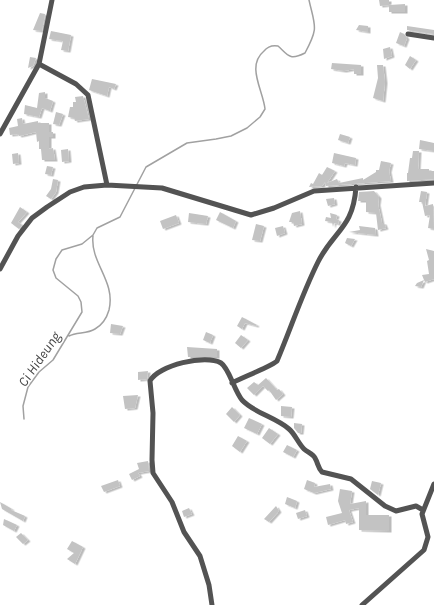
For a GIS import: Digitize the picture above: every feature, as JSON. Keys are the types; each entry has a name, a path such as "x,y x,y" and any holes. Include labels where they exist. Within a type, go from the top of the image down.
{"street":[{"path":"0,134 39,64 52,0"},
{"path":"408,34 434,38"},
{"path":"39,64 76,84 88,95 107,185"},
{"path":"0,269 24,226 47,206 84,187 107,185 162,188 251,215 274,208 314,191 434,183"},
{"path":"232,383 277,361 317,264 350,218 354,207 356,187"},
{"path":"212,605 209,585 200,556 184,532 172,502 153,473 153,413 150,381 156,374 172,366 189,361 216,361 224,366 232,383 244,401 289,429 303,448 316,458 322,472 351,479 392,510 400,511 416,506 423,510"},
{"path":"362,605 424,550 428,537 423,518 423,510 434,484"}],"building":[{"path":"379,0 389,0 389,5 380,6"},
{"path":"405,4 405,12 389,12 389,5"},
{"path":"40,13 45,14 42,31 33,30"},
{"path":"359,25 368,26 368,32 356,30"},
{"path":"407,26 434,30 434,34 407,30"},
{"path":"51,31 71,35 68,51 61,50 63,41 49,39"},
{"path":"400,32 407,38 404,46 396,43"},
{"path":"390,47 392,56 384,59 383,49"},
{"path":"410,56 416,60 410,69 405,65"},
{"path":"30,57 36,58 33,66 28,68"},
{"path":"332,63 361,65 361,74 354,74 354,69 344,71 331,69"},
{"path":"377,65 383,65 385,82 383,101 373,98 378,78"},
{"path":"92,79 116,84 114,89 109,87 107,96 89,90"},
{"path":"45,92 45,98 53,101 50,111 42,108 39,117 24,114 25,105 37,108 39,93"},
{"path":"83,96 89,119 75,121 74,118 68,117 70,107 73,107 73,102 76,102 75,97"},
{"path":"56,112 63,114 59,125 53,124"},
{"path":"22,118 23,124 38,121 38,123 49,123 49,132 53,132 53,137 49,137 49,149 53,148 55,160 42,160 41,149 39,149 39,141 37,142 36,132 19,136 18,134 10,135 9,128 18,126 17,119"},
{"path":"340,134 350,137 348,143 338,140"},
{"path":"420,140 434,143 434,151 419,149"},
{"path":"68,149 69,161 62,162 61,150"},
{"path":"413,151 419,151 418,169 429,169 429,171 434,171 434,179 407,181 410,158 412,158"},
{"path":"18,153 19,163 13,164 12,154"},
{"path":"334,153 356,158 355,165 345,163 344,166 332,163"},
{"path":"381,161 391,163 389,171 391,181 326,186 325,182 322,186 309,187 311,183 313,184 319,173 322,175 327,167 335,171 327,183 337,179 339,183 363,178 363,180 376,172 376,170 379,170"},
{"path":"47,166 53,167 51,175 45,174"},
{"path":"53,179 58,180 56,192 51,199 46,196 51,189"},
{"path":"374,191 379,197 378,204 382,223 384,223 386,228 378,230 376,213 366,212 366,201 358,201 359,192"},
{"path":"421,191 427,192 425,206 433,204 434,229 428,228 430,215 425,216 422,202 419,202"},
{"path":"334,198 335,204 328,206 326,199"},
{"path":"20,207 27,212 18,222 22,225 19,229 11,223"},
{"path":"300,211 302,224 294,226 293,222 289,222 292,213"},
{"path":"220,212 236,221 233,228 216,220"},
{"path":"189,213 208,216 206,224 188,222"},
{"path":"330,213 337,215 336,219 339,220 338,224 334,223 333,227 332,222 325,221 326,217 331,218"},
{"path":"176,215 179,223 163,229 160,221"},
{"path":"256,224 264,226 260,241 252,240"},
{"path":"283,226 285,233 277,236 275,228"},
{"path":"359,226 375,228 376,235 349,232 360,230"},
{"path":"347,238 355,239 351,246 345,243"},
{"path":"426,249 434,251 434,279 425,282 422,275 429,274 427,261 429,260"},
{"path":"424,280 421,287 415,286 417,283"},
{"path":"242,317 257,325 245,323 242,329 237,326"},
{"path":"111,324 123,326 120,334 110,333"},
{"path":"206,332 213,335 210,343 203,340"},
{"path":"241,335 248,340 241,348 235,343"},
{"path":"187,347 217,349 217,357 188,357"},
{"path":"148,371 147,379 138,380 138,372"},
{"path":"266,378 283,394 276,400 269,390 268,391 263,386 254,395 247,388 254,382 258,385"},
{"path":"138,395 135,408 125,409 123,396"},
{"path":"281,406 292,407 291,417 281,416"},
{"path":"232,407 240,415 234,422 226,414"},
{"path":"249,418 262,424 257,434 244,428"},
{"path":"294,423 302,424 301,433 298,433 294,428"},
{"path":"269,428 278,434 270,444 262,438"},
{"path":"238,436 247,441 240,452 232,446"},
{"path":"287,445 297,450 293,457 283,452"},
{"path":"148,461 149,471 138,473 140,476 132,480 129,474 139,469 137,463"},
{"path":"118,480 120,486 104,492 101,486"},
{"path":"307,480 315,483 314,487 330,484 331,489 314,493 304,489"},
{"path":"372,481 381,483 378,495 370,489"},
{"path":"340,489 352,491 350,504 366,501 366,515 389,515 389,531 359,530 359,508 349,510 353,522 346,524 345,520 328,525 326,517 342,513 338,501"},
{"path":"287,497 297,501 295,508 285,504"},
{"path":"0,502 12,509 11,510 25,516 23,521 2,509"},
{"path":"276,506 279,511 269,522 264,519"},
{"path":"189,508 192,514 184,517 182,511"},
{"path":"305,510 307,516 298,519 296,513"},
{"path":"4,519 17,525 14,531 3,525"},
{"path":"21,533 28,540 23,544 16,537"},
{"path":"72,541 83,547 75,564 67,559 74,553 67,549"}],"waterway":[{"name":"Ci Hideung","path":"24,419 23,406 28,387 39,372 53,360 82,312 81,302 78,296 56,278 53,270 56,259 62,250 82,244 93,235 97,228 120,217 146,167 187,143 231,136 247,128 260,117 265,109 257,78 256,64 259,57 270,46 278,46 292,57 305,53 314,32 314,22 309,0"},
{"path":"69,336 89,332 95,329 104,321 109,310 109,290 95,255 93,236"}]}
